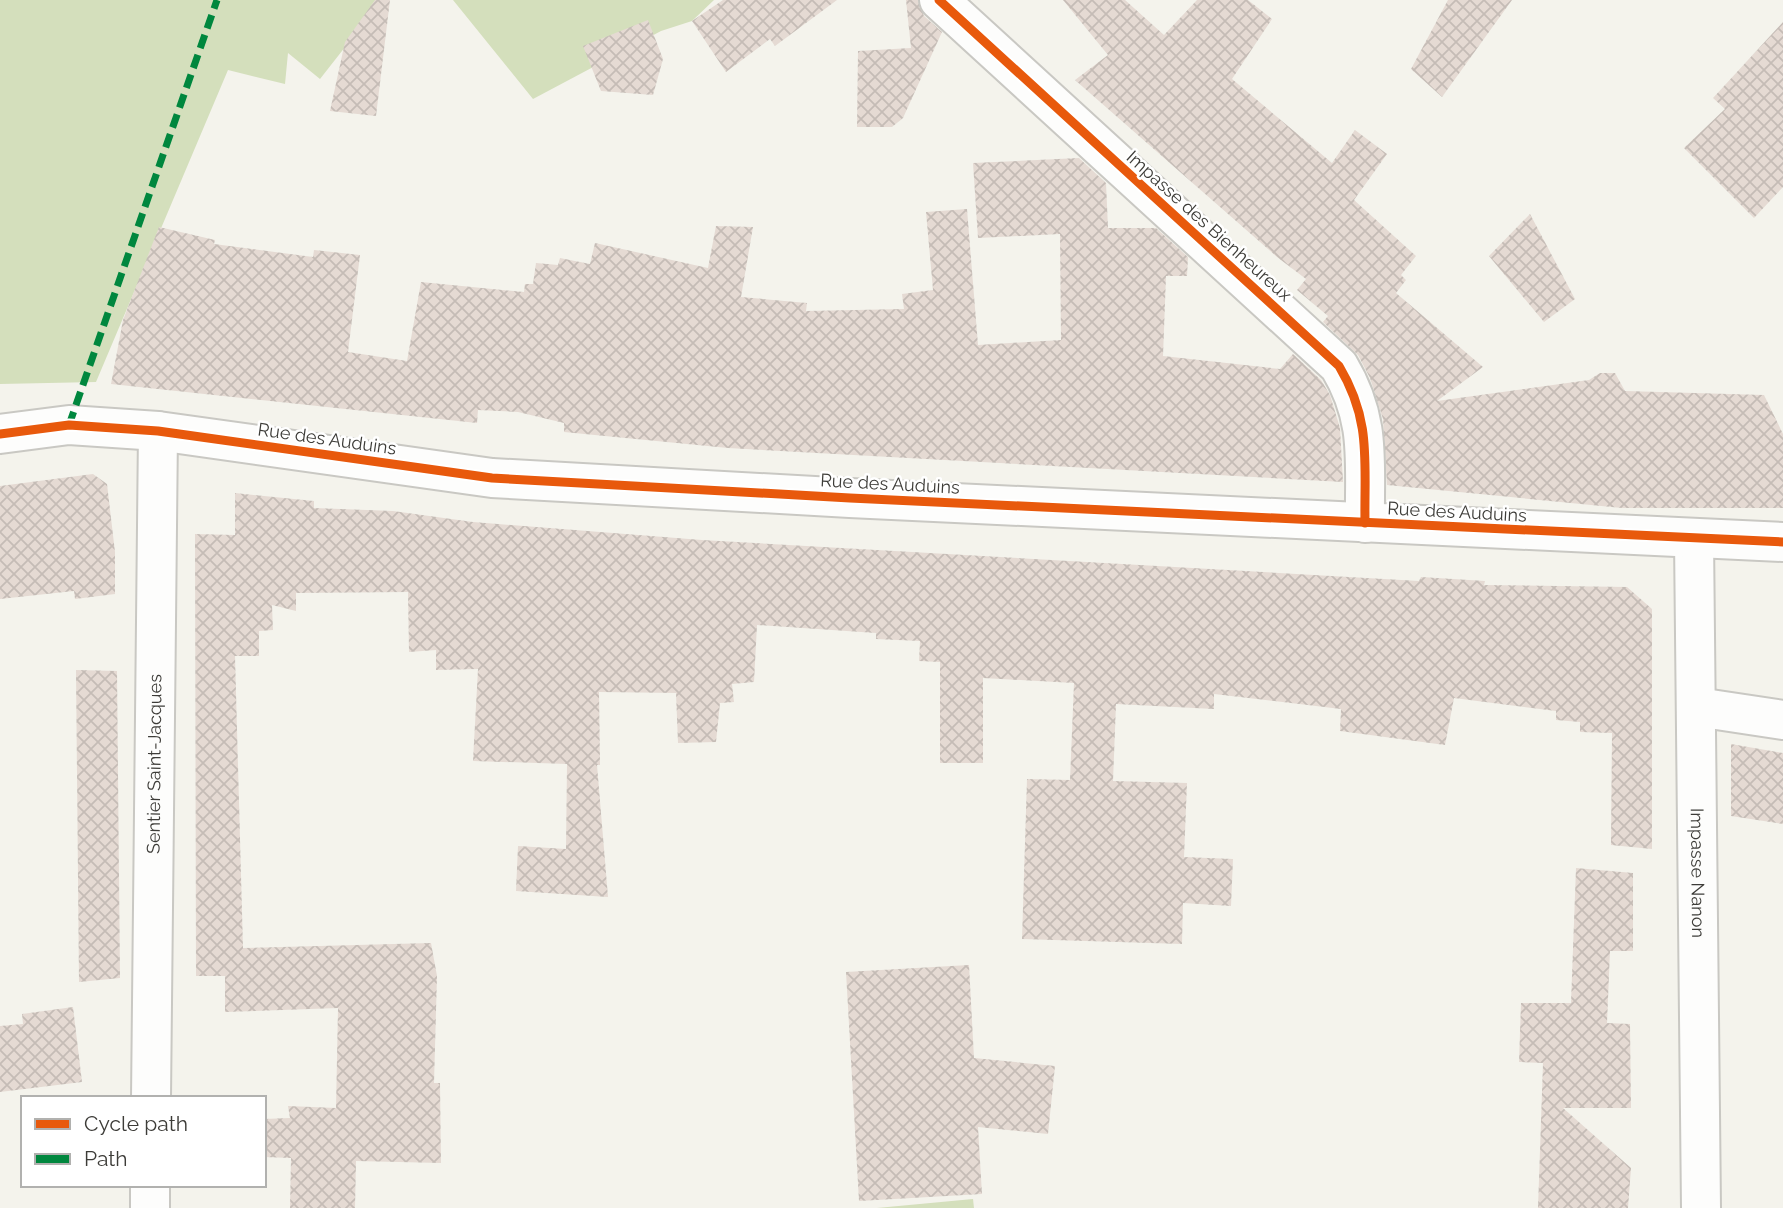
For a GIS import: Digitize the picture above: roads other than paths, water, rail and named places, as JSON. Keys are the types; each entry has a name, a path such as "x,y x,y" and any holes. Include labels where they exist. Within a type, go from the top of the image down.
{"street":[{"name":"Impasse des Bienheureux","path":"939,0 1339,366 1355,393 1364,427 1365,523"},
{"name":"Rue des Auduins","path":"0,434 69,425 158,431 492,478 1783,542"},
{"name":"Sentier Saint-Jacques","path":"151,1096 158,431"},
{"name":"Impasse Nanon","path":"1694,539 1701,1208"},
{"path":"1696,707 1783,720"},
{"path":"150,1187 150,1208"}]}
